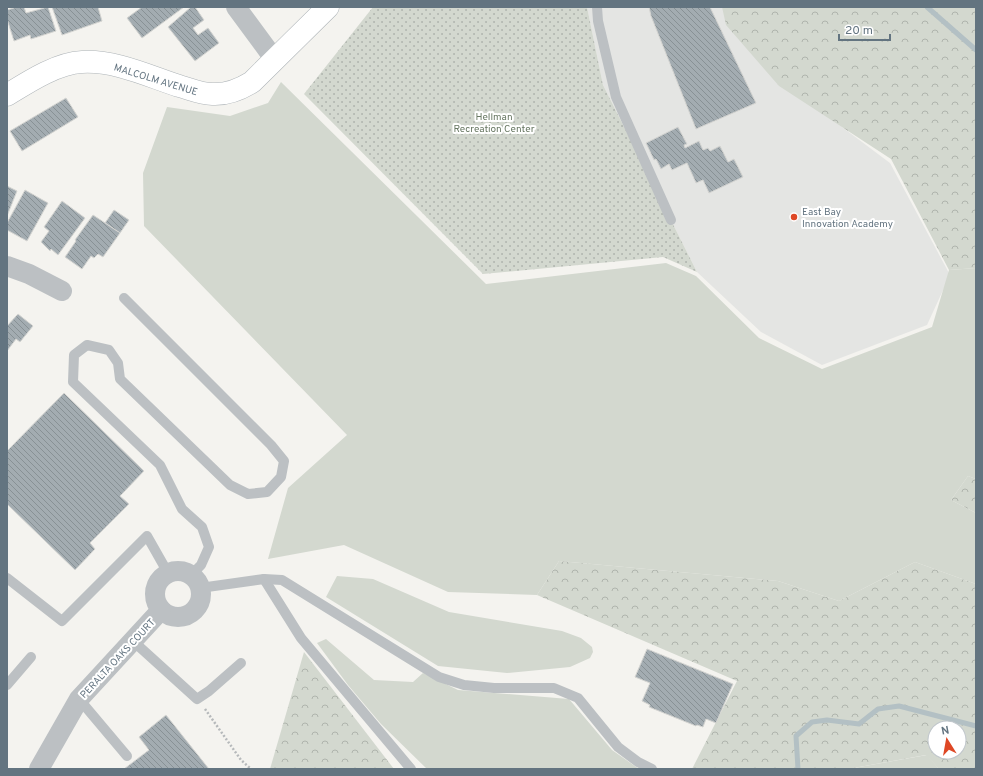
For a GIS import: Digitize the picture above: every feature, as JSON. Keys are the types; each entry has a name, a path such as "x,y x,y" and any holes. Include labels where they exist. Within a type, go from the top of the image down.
{"street":[{"path":"236,7 275,60"},
{"name":"MALCOLM AVENUE","path":"7,95 40,76 62,67 80,62 101,62 197,92 226,94 239,90 252,82 328,7"},
{"path":"7,266 34,276 62,291"},
{"path":"168,573 180,571 196,581"},
{"name":"PERALTA OAKS COURT","path":"168,573 157,583 154,590 155,597 161,610 175,617 189,614 199,603 201,595 196,581"},
{"name":"PERALTA OAKS COURT","path":"39,769 79,699 161,610"}],"lane":[{"path":"597,7 598,21 616,98 671,220"},
{"path":"124,298 271,445 284,461 281,477 267,492 248,494 230,485 120,379 118,363 110,350 87,345 74,355 74,382 160,465 182,509 202,527 209,547 196,581 264,579 282,580 439,677 464,685 494,688 554,688 578,698 618,747 638,762 652,769"},
{"path":"7,578 62,621 147,536 168,573"},
{"path":"264,579 301,638 411,769"},
{"path":"133,641 197,699 210,691 241,663"},
{"path":"7,684 31,657"},
{"path":"79,699 127,756"}],"path":[{"path":"197,699 240,760 251,769"}],"shaded area":[{"name":"East Bay Innovation Academy","path":"587,7 746,7 802,97 890,163 950,275 927,325 822,365 761,332 697,272 603,85"}],"green space":[{"name":"Hellman Recreation Center","path":"373,7 587,7 603,85 697,272 663,257 483,274 304,94"},
{"path":"722,7 976,7 976,268 949,270 891,159 779,86 726,25"},
{"path":"281,82 486,284 666,263 696,276 759,338 822,369 932,327 949,270 976,268 976,479 968,476 951,500 976,513 976,584 915,562 839,601 778,581 559,561 537,595 448,592 344,545 268,559 288,488 347,435 144,226 143,173 167,107 230,116 268,103"},
{"path":"968,476 976,479 976,513 951,500"},
{"path":"559,561 778,581 839,601 915,562 976,584 976,769 939,769 931,760 967,760 967,720 927,720 927,756 926,755 848,769 692,769 737,681 537,595"},
{"path":"337,576 373,579 449,612 562,631 581,638 592,647 593,652 590,658 570,667 507,673 438,666 326,597"},
{"path":"326,639 374,680 413,682 423,673 458,690 569,699 612,750 639,769 427,769 381,724 348,685 317,643"},
{"path":"304,652 394,769 270,769"},
{"path":"927,755 927,760 931,760 939,769 848,769"}],"building":[{"path":"17,7 24,7 26,13 48,7 56,31 31,39 30,35 14,41 7,19 7,10"},
{"path":"52,7 98,7 102,21 62,35"},
{"path":"142,7 184,7 142,38 127,18"},
{"path":"191,7 195,7 204,20 193,28 198,35 208,28 219,43 195,61 168,27"},
{"path":"649,7 710,7 756,103 696,129 651,16"},
{"path":"66,98 78,117 22,151 10,131"},
{"path":"678,127 687,144 684,145 685,148 699,141 703,150 708,148 710,151 720,146 728,162 734,159 743,177 709,193 703,180 696,183 687,163 672,170 669,164 661,169 656,159 654,160 646,143"},
{"path":"7,186 17,191 7,216"},
{"path":"25,190 48,203 27,241 7,230 7,223"},
{"path":"62,201 85,218 58,255 51,249 50,251 41,242 49,231 44,227"},
{"path":"114,210 129,220 120,233 105,223"},
{"path":"93,215 120,233 103,257 98,254 94,258 91,256 82,269 65,257"},
{"path":"18,314 33,326 20,342 16,339 7,351 7,326"},
{"path":"64,393 144,471 120,496 129,504 90,543 95,549 75,570 7,504 7,451"},
{"path":"647,649 733,684 716,723 706,719 703,727 696,726 649,707 650,705 642,701 650,683 635,677"},
{"path":"166,715 209,769 124,769 149,750 139,737"}],"waterway":[{"path":"927,7 976,50"},
{"path":"798,769 796,736 812,722 827,720 859,724 878,709 899,706 976,726"}],"place":[{"name":"East Bay Innovation Academy","path":"794,217"}]}
